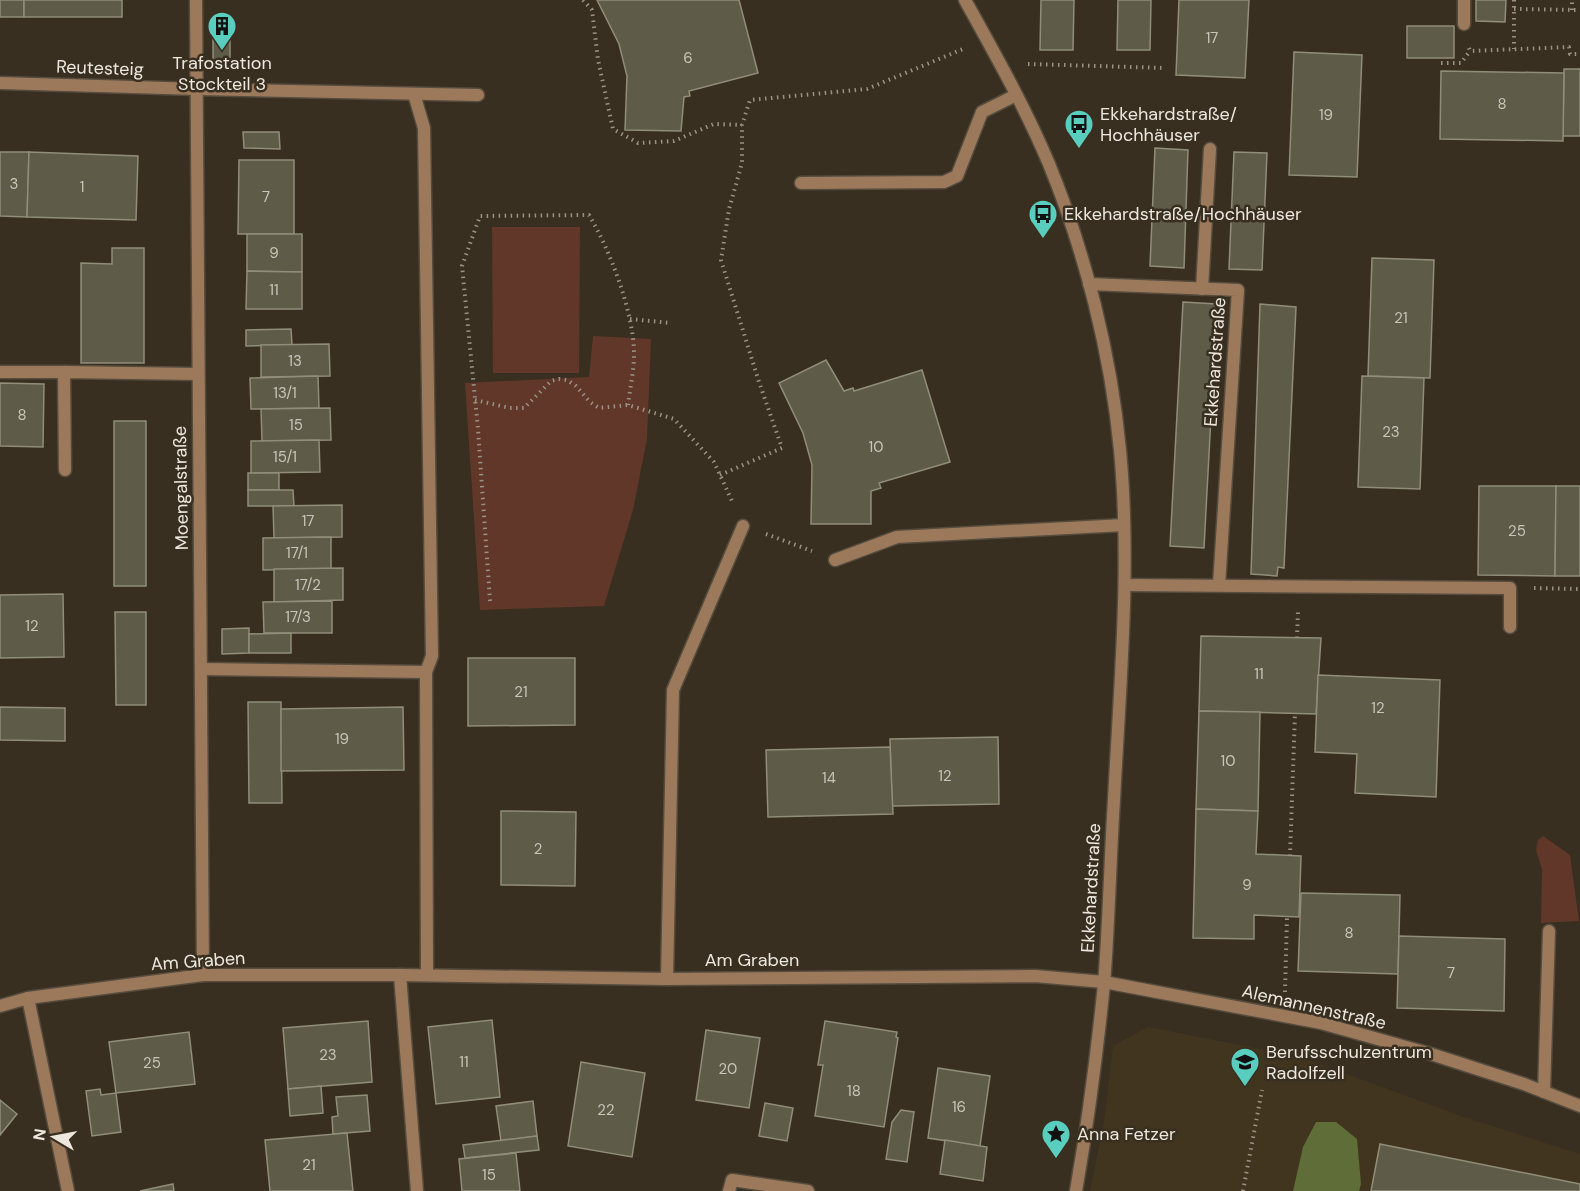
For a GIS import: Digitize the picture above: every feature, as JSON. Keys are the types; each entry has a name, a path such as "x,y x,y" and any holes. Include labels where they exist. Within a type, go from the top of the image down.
{"street":[{"name":"Moengalstraße","path":"196,0 203,975"},
{"name":"Ekkehardstraße","path":"965,0 1002,64 1049,165 1089,284 1109,374 1118,439 1124,525 1125,585 1104,982 1089,1121 1076,1191"},
{"path":"1464,0 1464,24"},
{"name":"Reutesteig","path":"0,83 478,95"},
{"path":"414,94 424,128 432,656 426,672 427,975"},
{"path":"801,183 944,182 957,176 982,112 1016,95"},
{"path":"1202,289 1210,149"},
{"name":"Ekkehardstraße","path":"1089,284 1238,290 1219,585"},
{"path":"0,372 198,374"},
{"path":"64,372 64,470"},
{"path":"835,560 897,537 1124,525"},
{"path":"667,979 674,690 743,526"},
{"path":"1125,585 1510,588 1510,627"},
{"path":"202,669 426,672"},
{"path":"1544,1092 1549,931"},
{"name":"Am Graben","path":"0,1006 27,998 203,975 427,975 667,979 1035,976 1104,982"},
{"path":"400,975 417,1191"},
{"name":"Alemannenstraße","path":"1104,982 1321,1023 1431,1054 1580,1106"},
{"path":"27,998 68,1191"},
{"path":"729,1191 732,1180 808,1191"}],"path":[{"path":"583,0 592,10 598,60 613,129 638,143 674,141 714,124 742,125"},
{"path":"1514,0 1514,50"},
{"path":"1572,0 1572,10"},
{"path":"1514,9 1580,10"},
{"path":"1441,63 1461,63 1470,51 1464,24"},
{"path":"1470,51 1569,47 1570,54 1580,54"},
{"path":"1002,64 1165,68"},
{"path":"490,601 462,266 480,216 589,215 602,236 630,319 634,355 628,405"},
{"path":"630,319 671,323"},
{"path":"475,400 510,408 524,408 551,381 559,379 567,380 576,386 590,402 599,408 628,405 674,419 714,462 743,526 835,560"},
{"path":"720,475 782,448 759,382"},
{"path":"1510,588 1580,589"},
{"path":"1290,856 1295,713"},
{"path":"1285,1016 1287,916"},
{"path":"1243,1191 1262,1090"}],"shaded area":[{"path":"492,227 580,227 579,373 493,373"},
{"path":"593,336 651,339 647,439 633,510 604,606 480,610 465,383 589,377"},
{"path":"1543,836 1570,855 1579,921 1541,923 1542,869 1536,850 1538,840"},
{"name":"Berufsschulzentrum Radolfzell","path":"1148,1027 1300,1057 1464,1117 1580,1154 1580,1191 1090,1191 1104,1122 1113,1046"},
{"path":"1316,1122 1336,1122 1357,1139 1361,1184 1359,1191 1293,1191 1303,1147"}],"building":[{"path":"0,0 24,0 24,17 0,17"},
{"path":"24,0 122,0 122,17 24,17"},
{"path":"597,0 739,0 758,73 689,91 690,96 684,97 681,131 625,130 627,76 619,44"},
{"path":"1041,0 1074,0 1073,50 1040,50"},
{"path":"1118,0 1151,0 1150,50 1117,50"},
{"path":"1179,0 1249,0 1245,78 1176,75"},
{"path":"1476,0 1506,0 1505,22 1476,21"},
{"path":"1407,26 1454,26 1454,58 1407,58"},
{"name":"Trafostation Stockteil 3","path":"213,40 230,40 230,62 213,62"},
{"path":"1294,52 1362,55 1357,177 1289,175"},
{"path":"1564,69 1580,69 1580,136 1563,136"},
{"path":"1441,71 1564,73 1563,141 1440,139"},
{"path":"243,132 279,132 280,149 244,148"},
{"path":"1155,148 1188,150 1184,268 1150,266"},
{"path":"0,152 29,152 27,217 0,216"},
{"path":"29,152 138,156 136,220 27,217"},
{"path":"1234,152 1267,153 1262,270 1229,269"},
{"path":"239,160 294,160 294,234 238,234"},
{"path":"247,234 302,234 302,272 247,271"},
{"path":"112,248 144,248 144,363 81,363 81,263 112,264"},
{"path":"1372,258 1434,260 1430,378 1368,376"},
{"path":"247,271 302,272 302,309 246,309"},
{"path":"1183,302 1217,304 1204,548 1170,546"},
{"path":"1260,304 1296,307 1284,568 1278,567 1277,576 1251,574"},
{"path":"291,329 292,345 246,346 246,330"},
{"path":"329,344 330,376 261,377 261,345"},
{"path":"826,360 844,391 853,388 854,391 922,370 950,462 879,483 881,488 871,491 871,524 811,524 812,465 803,433 779,383"},
{"path":"318,376 319,408 251,409 250,378"},
{"path":"1362,376 1424,378 1420,489 1358,487"},
{"path":"0,383 44,384 43,447 0,446"},
{"path":"330,408 331,440 262,441 261,409"},
{"path":"114,421 146,421 146,586 114,586"},
{"path":"319,440 320,472 251,473 251,441"},
{"path":"248,473 279,473 279,490 248,490"},
{"path":"1479,486 1556,486 1555,576 1478,575"},
{"path":"1556,486 1580,486 1580,576 1555,576"},
{"path":"248,490 293,490 294,506 248,506"},
{"path":"342,505 342,537 274,538 273,506"},
{"path":"331,537 331,569 263,570 263,538"},
{"path":"343,568 343,600 274,602 274,569"},
{"path":"63,594 64,657 0,658 0,595"},
{"path":"332,601 332,633 264,633 263,602"},
{"path":"115,612 146,612 146,705 116,705"},
{"path":"249,628 249,653 222,654 222,629"},
{"path":"291,633 291,653 249,653 249,634"},
{"path":"1201,636 1321,638 1316,714 1199,711"},
{"path":"468,658 575,658 575,725 468,726"},
{"path":"1318,675 1440,680 1436,797 1355,793 1357,754 1315,752"},
{"path":"248,702 281,702 282,803 249,803"},
{"path":"0,707 65,708 65,741 0,740"},
{"path":"403,707 404,770 281,771 281,709"},
{"path":"1199,711 1260,712 1258,811 1196,809"},
{"path":"998,737 999,804 892,806 890,739"},
{"path":"890,747 893,814 768,817 766,750"},
{"path":"1196,809 1258,811 1256,854 1301,856 1299,917 1254,915 1254,939 1193,938"},
{"path":"501,811 576,812 575,886 501,885"},
{"path":"1301,893 1400,895 1398,974 1298,971"},
{"path":"1399,936 1505,939 1504,1011 1397,1008"},
{"path":"492,1020 500,1097 436,1104 428,1027"},
{"path":"368,1021 372,1082 288,1089 283,1028"},
{"path":"825,1021 897,1032 896,1037 898,1038 884,1127 815,1116 823,1065 818,1065"},
{"path":"706,1030 760,1038 749,1108 696,1100"},
{"path":"189,1032 195,1084 116,1093 109,1042"},
{"path":"581,1062 645,1073 632,1157 568,1146"},
{"path":"938,1068 990,1076 980,1146 928,1138"},
{"path":"321,1086 323,1113 290,1116 288,1089"},
{"path":"100,1089 101,1095 116,1093 121,1132 92,1136 86,1091"},
{"path":"367,1095 370,1131 333,1134 332,1117 338,1116 336,1097"},
{"path":"0,1100 17,1114 0,1135"},
{"path":"533,1101 537,1136 501,1141 496,1106"},
{"path":"765,1103 793,1108 787,1141 759,1136"},
{"path":"901,1110 914,1112 907,1162 886,1159 892,1122"},
{"path":"347,1133 353,1191 270,1191 265,1140"},
{"path":"537,1136 539,1150 465,1158 463,1145"},
{"path":"945,1140 987,1147 983,1181 940,1174"},
{"path":"1380,1144 1580,1184 1580,1191 1371,1191"},
{"path":"516,1153 520,1191 462,1191 459,1159"},
{"path":"173,1184 174,1191 140,1191"}],"place":[{"name":"Trafostation Stockteil 3","path":"222,52"},
{"name":"Ekkehardstraße/ Hochhäuser","path":"1079,150"},
{"name":"Ekkehardstraße/Hochhäuser","path":"1043,240"},
{"name":"Berufsschulzentrum Radolfzell","path":"1245,1088"},
{"name":"Anna Fetzer","path":"1056,1160"}]}
